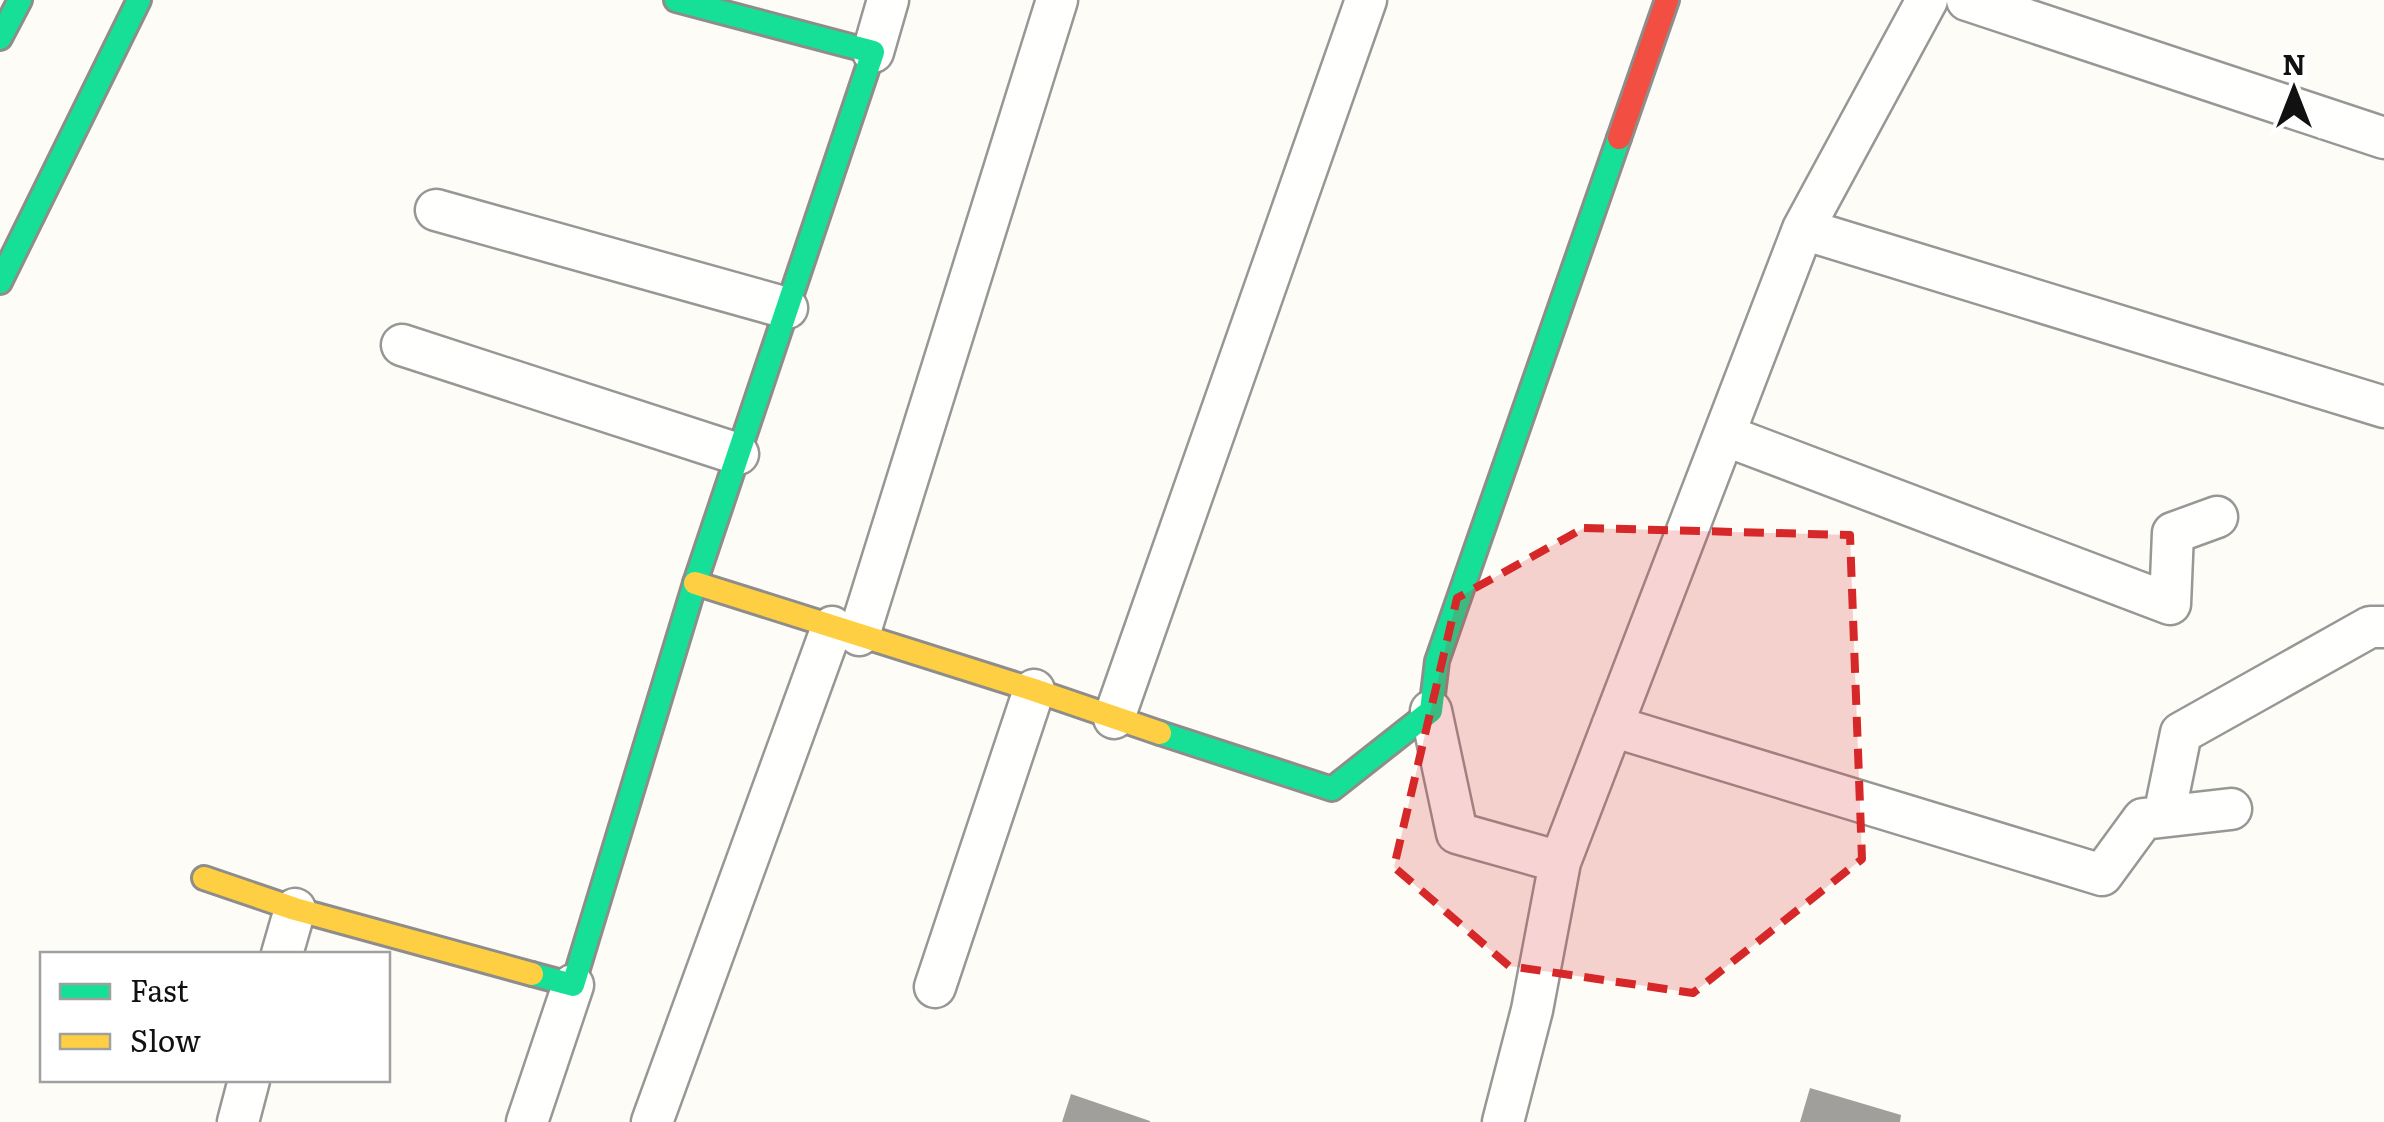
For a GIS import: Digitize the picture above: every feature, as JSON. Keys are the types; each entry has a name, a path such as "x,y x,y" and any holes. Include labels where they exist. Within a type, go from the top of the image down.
{"street":[{"path":"0,38 20,0"},
{"path":"0,282 140,0"},
{"path":"676,0 873,52"},
{"path":"527,1122 695,582 888,0"},
{"path":"652,1122 845,631 1056,0"},
{"path":"1114,718 1366,0"},
{"path":"1560,862 1457,834 1431,711 1437,661 1667,0"},
{"path":"1503,1122 1532,1010 1560,862 1803,228 1927,0"},
{"path":"1967,0 2384,138"},
{"path":"436,210 787,308"},
{"path":"1803,228 2384,407"},
{"path":"402,344 738,454"},
{"path":"1724,435 2170,604 2173,533 2217,517"},
{"path":"695,582 1332,789 1431,711"},
{"path":"2164,816 2181,733 2370,627 2384,627"},
{"path":"935,987 1034,690"},
{"path":"1612,726 2102,876 2143,819 2231,809"},
{"path":"204,878 295,909 573,984"},
{"path":"283,952 295,909"},
{"path":"238,1122 248,1082"}],"highlighted area":[{"path":"1584,528 1850,535 1862,859 1693,993 1509,966 1394,867 1457,598"}],"building":[{"path":"1810,1088 1901,1115 1900,1122 1800,1122"},
{"path":"1071,1094 1150,1121 1150,1122 1062,1122"}],"traffic: fast":[{"path":"0,38 20,0"},
{"path":"0,282 139,0"},
{"path":"532,974 573,985 695,583 873,52 676,0"},
{"path":"1160,733 1332,789 1431,711 1437,661 1619,138"}],"traffic: slow":[{"path":"695,583 1160,733"},
{"path":"204,878 295,909 532,974"}],"traffic: jam":[{"path":"1619,138 1667,0"}]}
